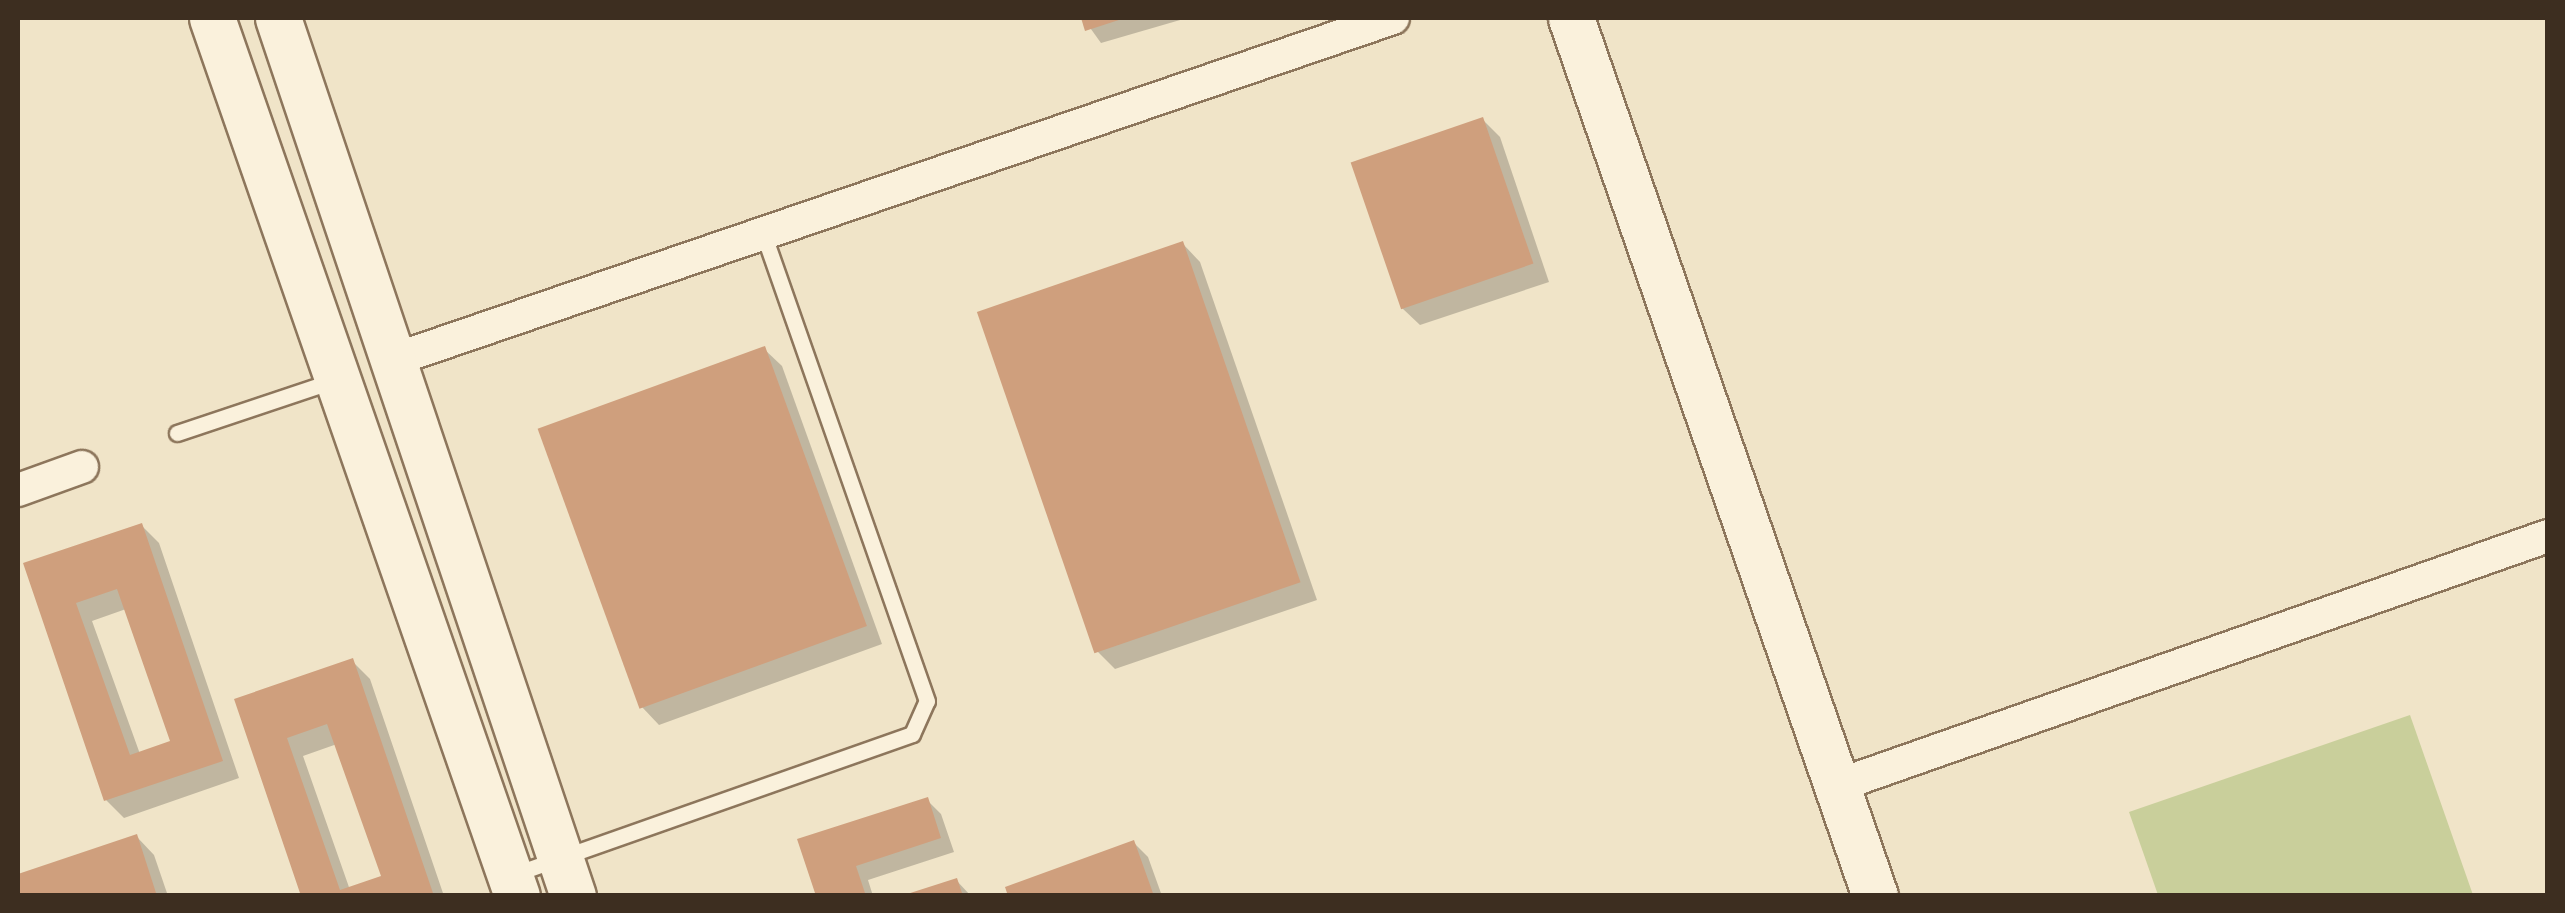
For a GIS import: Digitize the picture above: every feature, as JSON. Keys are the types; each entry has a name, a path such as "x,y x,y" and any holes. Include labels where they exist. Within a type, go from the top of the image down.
{"street":[{"path":"212,18 514,886"},
{"path":"278,18 390,360 568,877"},
{"path":"390,360 1393,18"},
{"path":"1571,18 1875,896"},
{"path":"18,490 82,467"},
{"path":"1836,786 2548,536"}],"lane":[{"path":"514,886 568,877 912,734 927,701 764,233"},
{"path":"178,433 338,378"}],"green space":[{"path":"2410,715 2473,895 2158,895 2129,812"}],"building":[{"path":"1081,18 1125,18 1085,31"},
{"path":"1483,117 1533,264 1401,309 1351,163"},
{"path":"1183,241 1301,582 1094,653 977,312"},
{"path":"765,346 867,626 640,709 538,429"},
{"path":"142,523 223,761 104,801 23,563","holes":["117,589 170,741 130,755 76,603"]},
{"path":"353,658 434,896 301,896 234,699","holes":["327,724 381,876 340,890 287,738"]},
{"path":"928,797 941,838 856,866 866,896 816,896 797,839"},
{"path":"137,834 157,896 18,896 18,874"},
{"path":"1134,840 1154,896 1008,896 1005,887"},
{"path":"957,878 963,896 904,896 904,895"}]}
